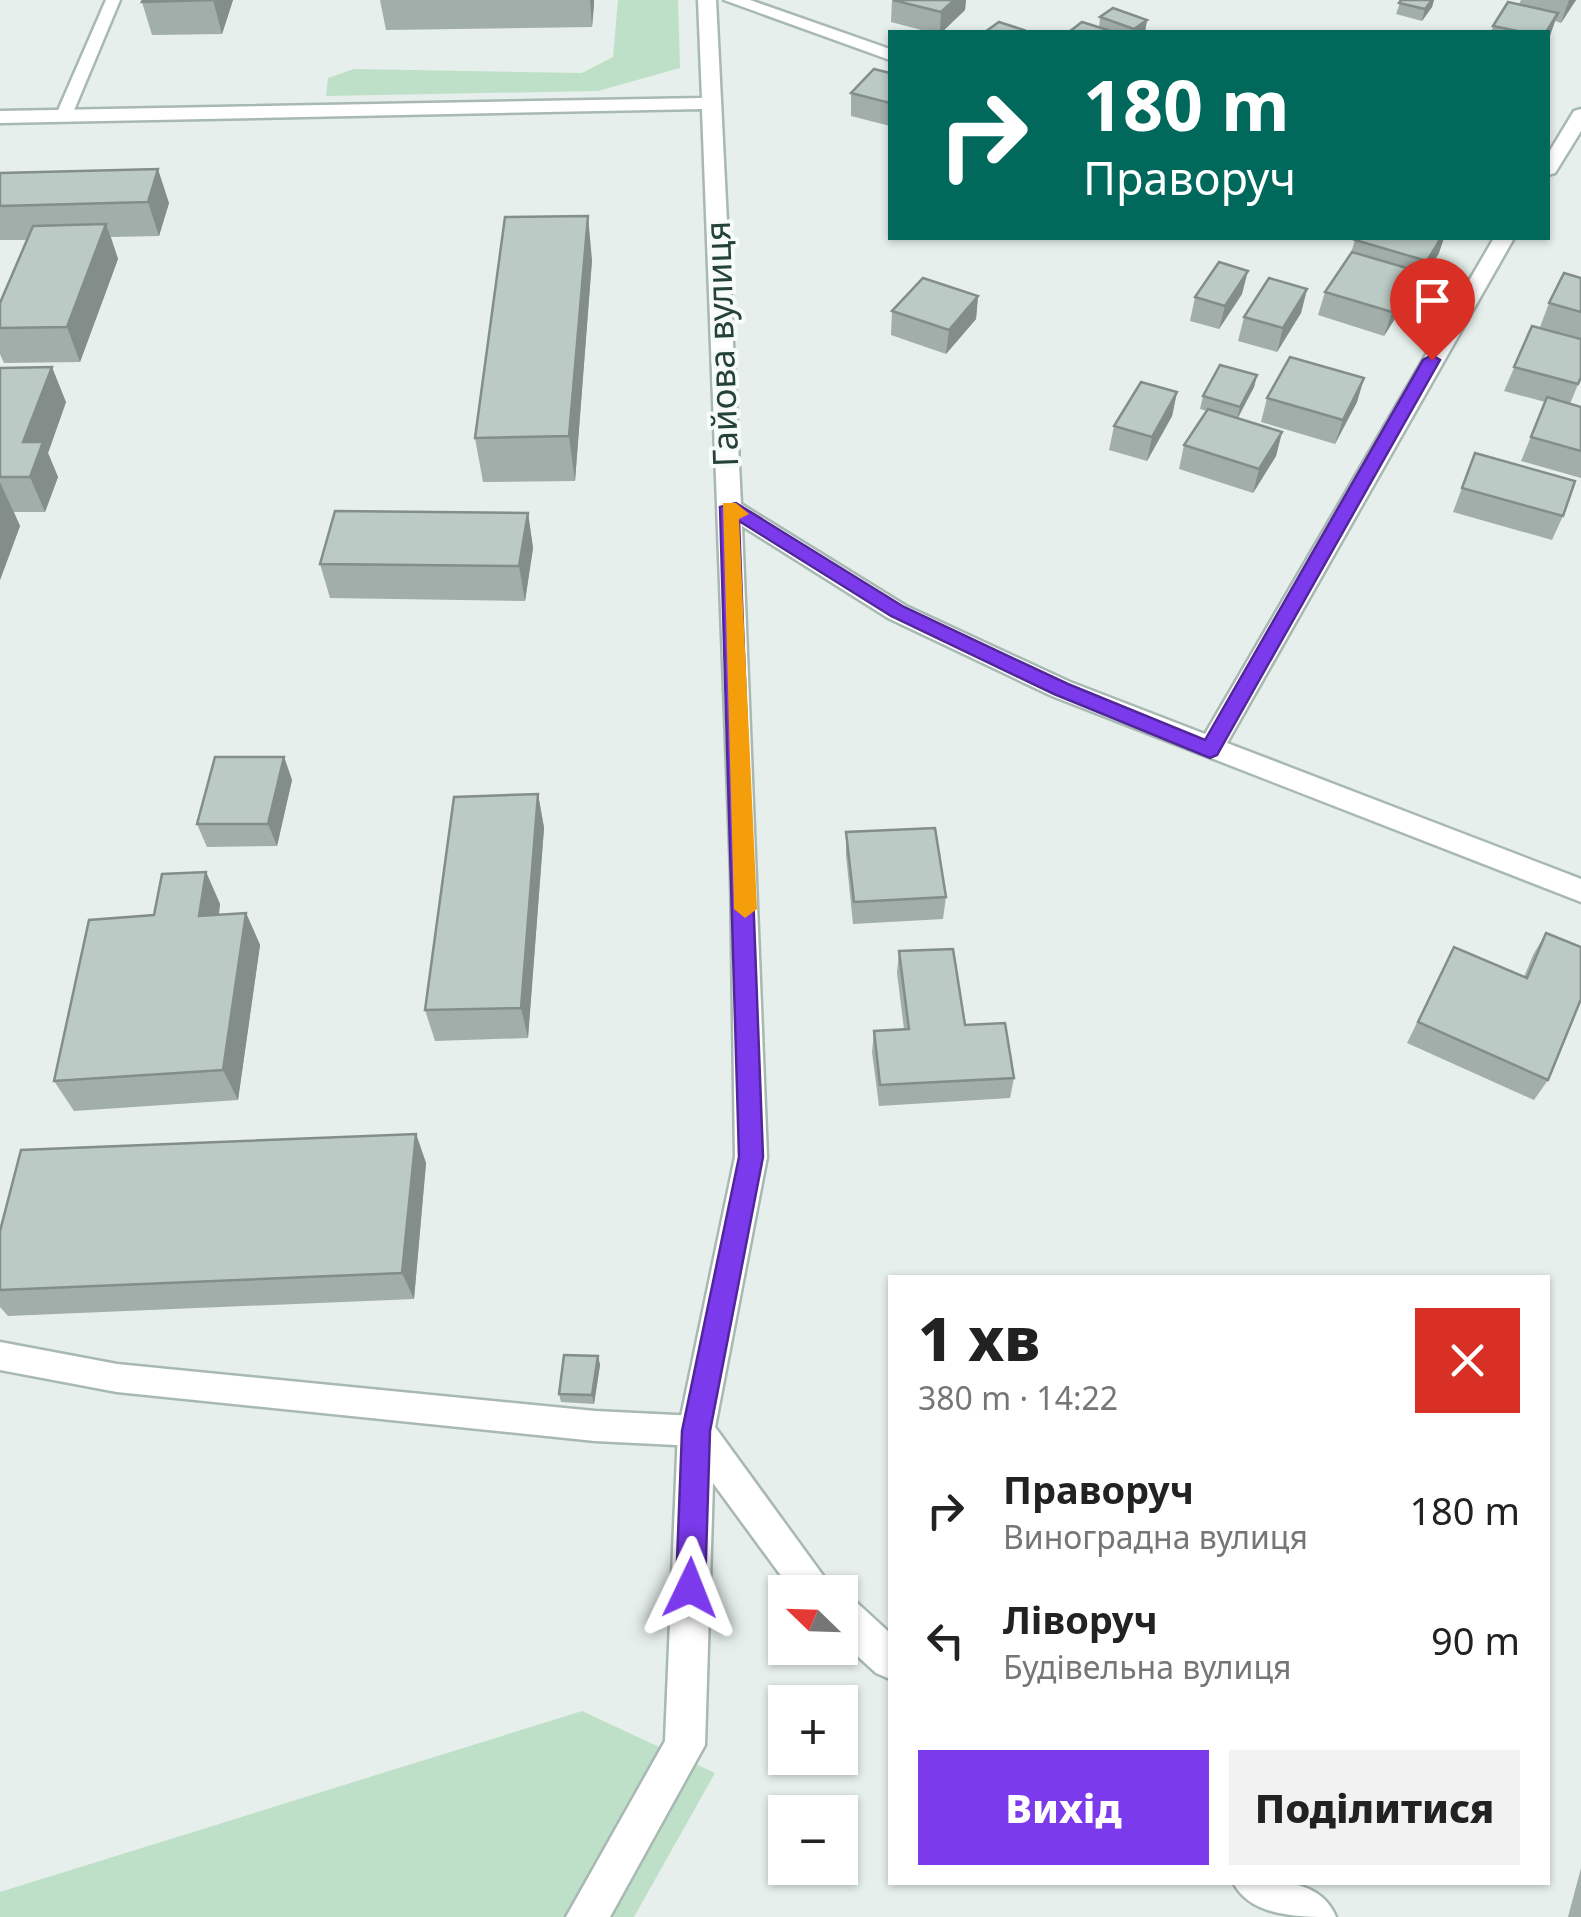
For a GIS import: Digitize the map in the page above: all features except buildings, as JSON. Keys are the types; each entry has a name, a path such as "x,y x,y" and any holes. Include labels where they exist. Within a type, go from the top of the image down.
{"street":[{"name":"Гайова вулиця","path":"588,1917 685,1746 696,1431 751,1157 707,0"},
{"path":"733,0 888,54"},
{"path":"0,116 712,103"},
{"path":"1550,165 1581,115"},
{"path":"1210,750 1503,240"},
{"path":"729,507 898,612 1061,689 1581,891"},
{"path":"696,1431 803,1575"},
{"path":"858,1630 888,1657"},
{"path":"1259,1885 1315,1917"}],"lane":[{"path":"64,115 113,0"},
{"path":"0,1356 118,1378 595,1426 696,1431"}],"green space":[{"path":"618,0 678,0 680,68 598,91 326,96 328,78 354,69 582,73 613,57"},
{"path":"582,1711 715,1773 634,1917 0,1917 0,1892"}],"slow traffic":[{"path":"740,514 729,507 745,909"}],"route":[{"path":"690,1588 696,1431 751,1157 745,874 729,507 898,612 1061,689 1210,750 1432,360"}]}
